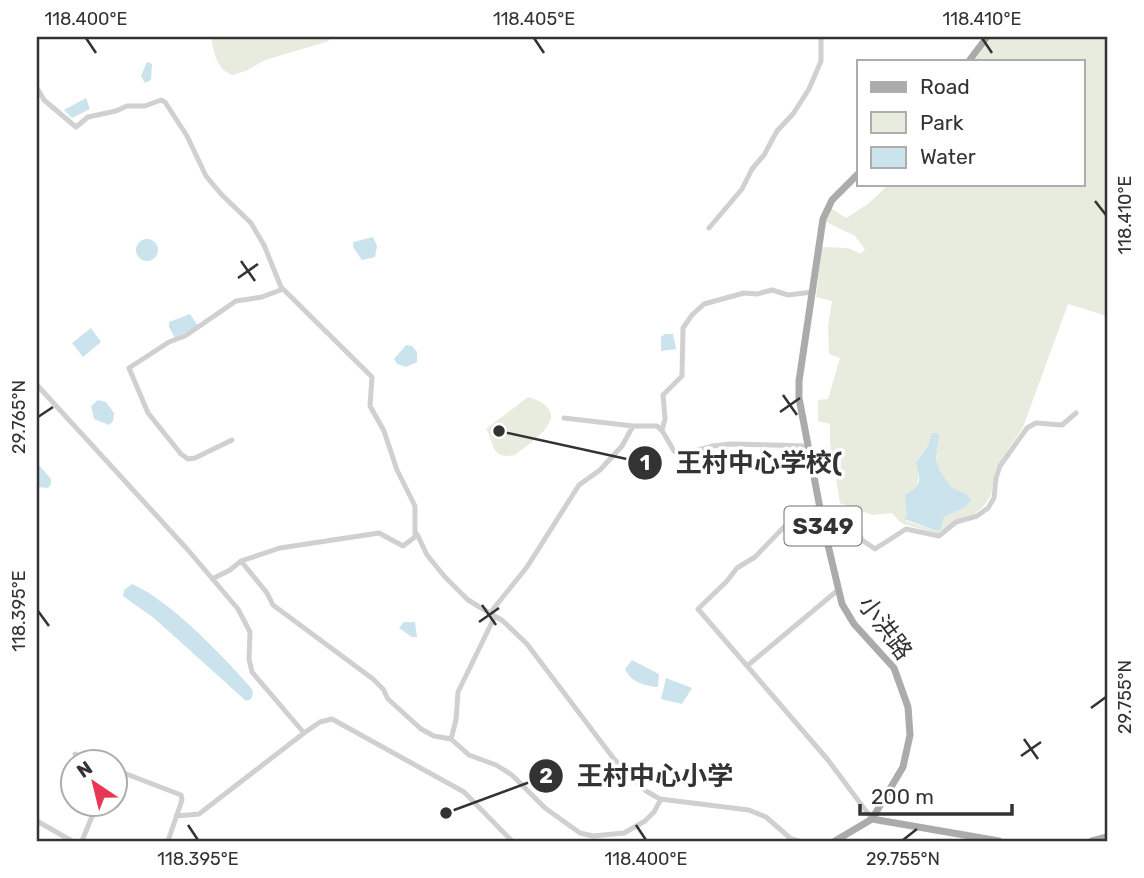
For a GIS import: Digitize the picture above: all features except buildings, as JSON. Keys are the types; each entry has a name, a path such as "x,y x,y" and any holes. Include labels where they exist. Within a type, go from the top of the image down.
{"main road":[{"path":"970,60 987,37"},
{"name":"小洪路","path":"835,841 872,819 903,767 910,735 908,707 894,668 854,624 842,604 822,521 799,398 799,382 823,219 832,200 857,175"},
{"path":"872,819 999,841"},
{"path":"1092,841 1105,839"}],"street":[{"path":"709,228 742,189 751,169 764,155 777,131 793,114 809,89 821,61 821,37"},
{"path":"37,88 44,100 76,127 88,117 127,106 145,106 160,100 165,102 187,136 206,176 251,223 283,289 372,377 372,411 384,431 397,470 415,506 414,524 427,555 464,597 492,614 527,645 620,765 649,793 661,800 749,810 766,817 790,838 799,841"},
{"path":"232,440 195,458 186,458 148,413 129,368 169,342 185,336 236,301 262,297 283,289"},
{"path":"662,430 665,419 663,395 680,380 683,328 698,309 704,304 744,293 757,294 772,290 788,295 813,292"},
{"path":"37,386 233,603 248,625 251,636 249,660 254,677 304,733"},
{"path":"872,819 844,779 698,609 727,582 737,568 755,557 784,527 842,516 851,519 862,540 876,550 906,529 941,535 956,522 977,516 988,508 994,498 1000,466 1027,428 1036,423 1060,426 1076,413"},
{"path":"565,418 657,426 674,451 680,455 731,444 808,446"},
{"path":"451,739 456,720 458,692 492,614 527,567 579,485 600,470 622,446 633,426"},
{"path":"212,579 241,561 280,548 379,534 403,546 410,543 417,534"},
{"path":"241,561 267,593 273,605 373,679 388,699 421,729 434,736 451,739 470,755 496,765 512,775 545,808 580,833 593,836 624,833 654,813 661,800"},
{"path":"747,666 838,590"},
{"path":"176,816 199,814 304,733 323,721 335,720 468,794 512,841"},
{"path":"130,775 179,793 182,800 168,841"},
{"path":"82,841 91,818"},
{"path":"37,821 72,841"}],"green space":[{"path":"211,37 334,37 326,42 265,60 246,71 232,75 219,64"},
{"path":"992,37 1107,37 1107,316 1068,304 1023,427 996,468 991,495 974,514 958,519 937,534 901,523 892,513 872,515 840,503 830,443 830,424 818,421 818,400 828,399 840,358 829,354 828,326 832,301 816,297 822,247 848,248 861,254 865,249 855,236 826,222 831,208 846,218 868,204 887,186 1084,186 1084,60 975,60","holes":["936,433 938,469 951,487 970,502 966,507 944,517 937,531 906,521 909,512 906,511 905,497 917,486 917,460 928,446 932,434"]},
{"path":"528,397 550,410 548,426 515,455 497,453 486,429"}],"water":[{"path":"147,62 152,64 151,80 145,83 141,76"},
{"path":"86,98 90,109 72,118 64,110"},
{"path":"373,237 377,246 375,257 362,260 353,247 353,242"},
{"path":"147,239 155,242 158,250 155,258 147,261 139,258 136,250 139,242"},
{"path":"190,314 198,326 175,338 169,322"},
{"path":"91,328 101,342 83,357 72,343"},
{"path":"673,334 676,349 661,351 661,337"},
{"path":"406,345 412,346 417,352 417,362 406,367 397,364 394,359"},
{"path":"98,400 106,402 114,413 113,421 109,425 94,419 91,406"},
{"path":"932,433 939,436 936,459 939,470 951,487 971,500 966,507 944,517 941,529 937,531 904,519 908,512 905,495 919,482 916,462 928,446"},
{"path":"37,463 51,479 48,488 37,487"},
{"path":"132,584 163,603 212,646 252,689 251,699 246,701 154,618 123,596 124,590"},
{"path":"404,622 415,622 417,637 412,637 399,628"},
{"path":"632,660 659,674 658,687 643,684 631,677 625,669"},
{"path":"666,678 692,688 682,704 661,699"}],"place":[{"name":"王村中心学校(","path":"499,431"},
{"name":"王村中心小学","path":"446,813"}]}
